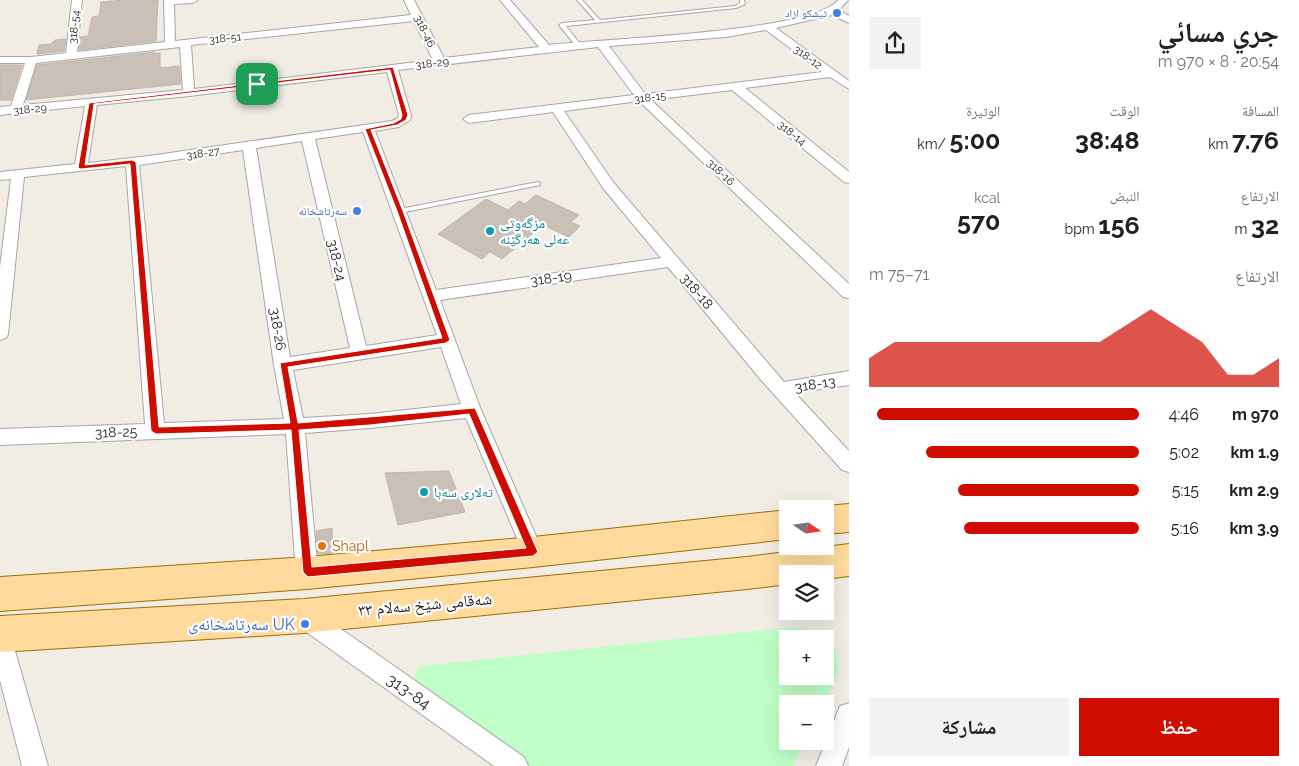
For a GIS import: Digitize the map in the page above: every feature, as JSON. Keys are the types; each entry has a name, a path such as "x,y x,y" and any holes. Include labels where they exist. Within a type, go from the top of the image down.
{"main road":[{"path":"834,519 849,518"},
{"path":"0,594 308,572 533,552 779,525"},
{"name":"شەقامی شێخ سەلام ٣٣","path":"0,636 304,616 747,573 849,560"}],"street":[{"name":"318-54","path":"71,55 77,0"},
{"path":"170,44 169,1 193,0"},
{"name":"318-46","path":"409,0 440,62"},
{"path":"505,0 546,48"},
{"path":"843,0 832,11 849,20"},
{"name":"318-29","path":"0,111 189,93 578,44 678,38 768,27 807,19 832,11"},
{"name":"318-51","path":"0,60 31,60 419,17"},
{"name":"318-12","path":"768,27 849,86"},
{"path":"186,42 189,93"},
{"name":"318-16","path":"601,43 642,98 849,293"},
{"path":"16,110 31,60"},
{"name":"318-27","path":"0,176 132,162 395,124 404,120 405,115 392,68"},
{"name":"318-15","path":"469,119 831,74"},
{"name":"318-14","path":"735,86 849,179"},
{"path":"81,168 91,103"},
{"name":"318-18","path":"557,109 608,185 780,389 849,464"},
{"path":"368,129 400,211 472,410 533,552"},
{"name":"318-24","path":"308,138 359,354"},
{"name":"318-26","path":"249,146 283,365 295,426 308,572"},
{"path":"132,162 156,431"},
{"path":"0,334 18,174"},
{"name":"318-19","path":"430,296 672,261"},
{"path":"283,365 446,340"},
{"name":"318-13","path":"780,389 849,378"},
{"name":"318-25","path":"0,437 295,426 370,421 472,410"},
{"name":"313-84","path":"304,616 515,766"},
{"path":"0,636 35,766"},
{"path":"833,765 849,715"}],"lane":[{"path":"579,0 598,20"},
{"path":"578,44 562,25 736,7 743,4 742,0"},
{"path":"400,211 538,184"}],"green space":[{"path":"794,627 809,630 779,630 779,685 833,685 828,695 779,695 779,750 801,750 793,766 529,766 412,683 419,666"},
{"path":"834,646 835,647 839,673 834,683"}],"building":[{"path":"158,0 156,41 79,50 80,37 88,36 92,17 99,16 101,2"},
{"path":"66,39 64,51 37,54 39,45 51,44 55,40"},
{"path":"155,52 155,54 160,53 160,68 179,66 181,84 26,100 37,65"},
{"path":"0,65 22,65 11,100 0,100"},
{"name":"مزگەوتی عەلی هەرگێنە","path":"536,195 579,215 571,222 580,226 569,237 543,225 502,259 490,252 482,259 438,234 486,199 508,210 519,201 525,204"},
{"name":"تەلاری سەبا","path":"449,471 465,512 398,525 385,473"},
{"path":"332,528 333,553 318,554 316,531"}],"place":[{"name":"تيشكو ازاد","path":"837,13"},
{"name":"سەرتاشخانە","path":"357,211"},
{"name":"مزگەوتی عەلی هەرگێنە","path":"490,231"},
{"name":"تەلاری سەبا","path":"424,492"},
{"name":"Shapl","path":"322,546"},
{"name":"سەرتاشخانەی UK","path":"305,624"}],"route":[{"path":"257,84 91,103 81,168 132,162 156,431 295,426 370,421 472,410 533,552 308,572 295,426 283,365 446,340 400,211 368,129 395,124 404,120 405,115 392,68 257,84"}]}
